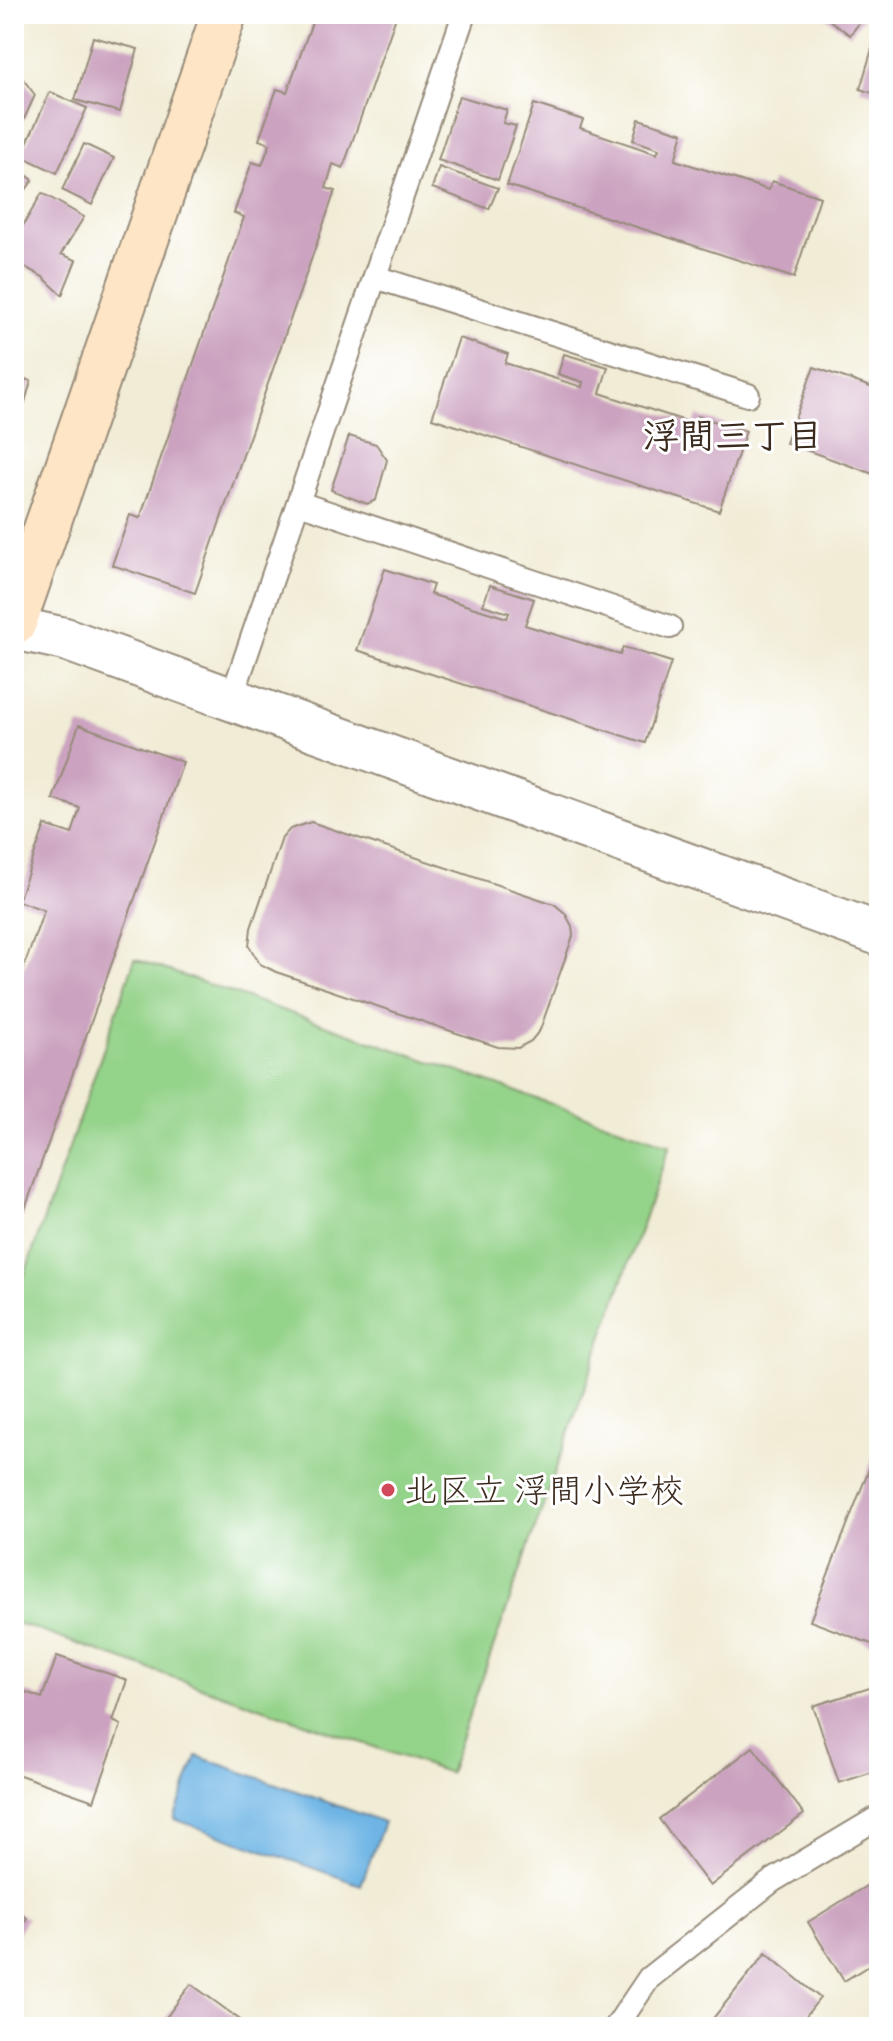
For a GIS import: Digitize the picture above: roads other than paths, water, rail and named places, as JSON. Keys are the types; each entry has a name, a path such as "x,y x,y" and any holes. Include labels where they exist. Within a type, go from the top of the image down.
{"street":[{"path":"224,14 14,625 65,639 879,934"}],"lane":[{"path":"231,700 464,14"},
{"path":"375,277 748,395"},
{"path":"299,503 670,627"},
{"path":"616,2027 649,1978 772,1881 879,1817"}],"water":[{"path":"197,1756 384,1822 361,1885 174,1819"}],"place":[{"name":"北区立 浮間小学校","path":"388,1490"}],"district":[{"name":"浮間三丁目","path":"733,436"}]}
